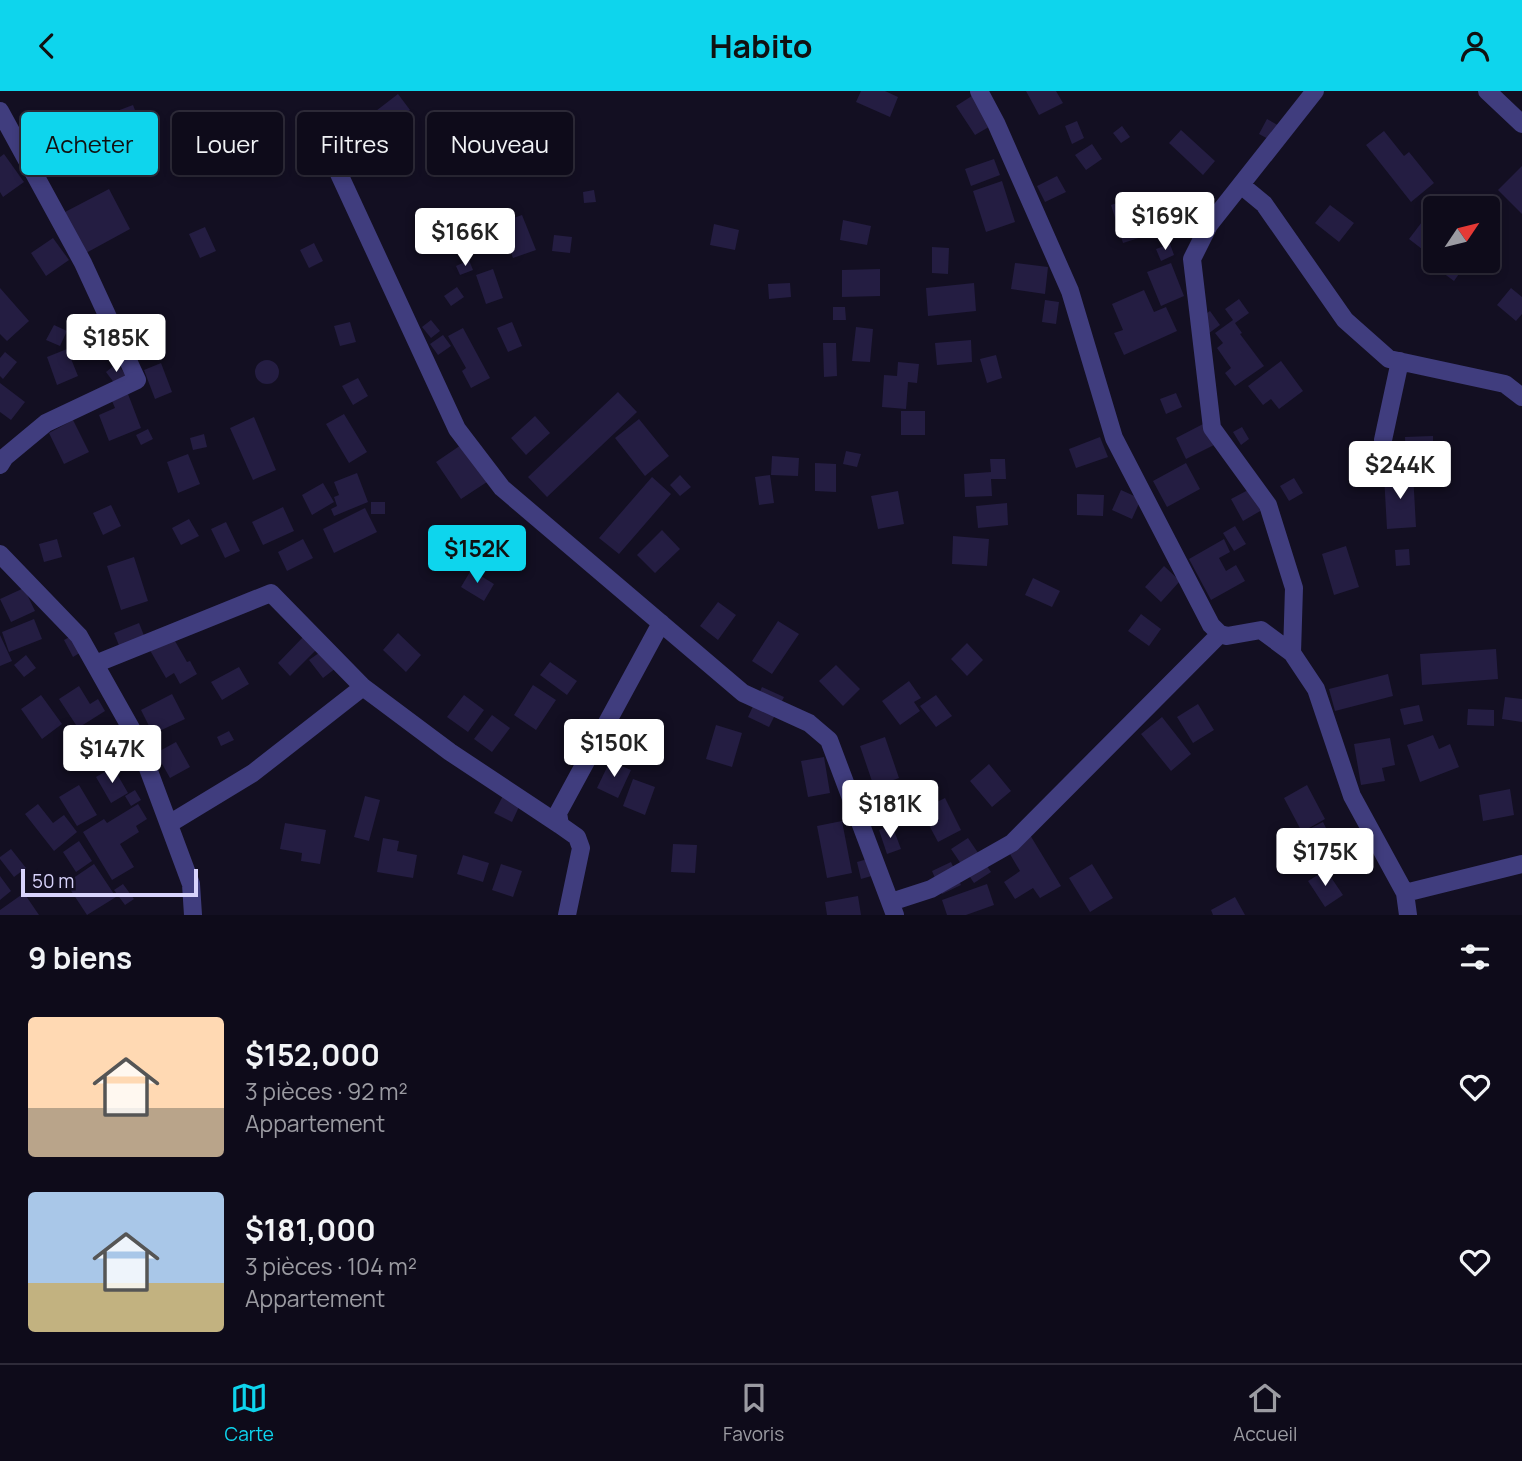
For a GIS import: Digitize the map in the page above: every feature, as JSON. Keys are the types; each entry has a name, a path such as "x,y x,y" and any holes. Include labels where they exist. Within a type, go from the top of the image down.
{"street":[{"path":"979,91 996,123 1070,291 1114,438 1211,625 1220,634 1227,636 1261,630 1292,653 1316,689 1352,796 1405,893 1408,915"},
{"path":"1292,653 1294,588 1268,505 1212,428 1192,259 1209,225 1315,91"},
{"path":"1488,91 1522,124"},
{"path":"0,111 83,263 137,380 46,423 5,457 0,465"},
{"path":"340,175 457,429 502,488 743,693 809,723 829,740 893,908 1012,843 1220,634"},
{"path":"1241,185 1264,204 1345,320 1389,359 1505,384 1522,397"},
{"path":"1383,440 1400,361"},
{"path":"0,554 79,636 137,739 191,884 193,915"},
{"path":"95,664 271,593 363,687 450,752 577,837 581,848 568,915"},
{"path":"560,824 558,813 661,623"},
{"path":"169,824 253,773 363,687"},
{"path":"1405,893 1522,864"}],"building":[{"path":"861,91 885,91 898,97 890,117 856,102"},
{"path":"1026,91 1056,91 1063,103 1039,115"},
{"path":"398,94 410,110 407,112 375,112"},
{"path":"975,94 994,124 975,135 956,106"},
{"path":"133,105 136,112 114,112"},
{"path":"1267,119 1290,132 1281,146 1259,134"},
{"path":"1077,121 1084,138 1072,144 1065,126"},
{"path":"1122,126 1130,137 1121,143 1113,133"},
{"path":"1181,130 1215,161 1203,175 1169,143"},
{"path":"1384,131 1404,156 1409,152 1434,183 1411,202 1366,145"},
{"path":"1092,144 1102,159 1086,170 1075,155"},
{"path":"4,154 24,182 3,197 0,192 0,157"},
{"path":"994,159 1000,175 971,186 965,169"},
{"path":"1522,166 1522,214 1498,190"},
{"path":"1057,176 1066,192 1045,202 1037,186"},
{"path":"1002,181 1015,222 986,232 973,191"},
{"path":"109,189 130,229 86,253 65,212"},
{"path":"594,190 596,202 584,203 583,192"},
{"path":"1144,194 1149,210 1144,212 1151,234 1123,243 1111,205"},
{"path":"1330,205 1354,223 1339,242 1315,223"},
{"path":"522,215 536,250 513,258 500,223"},
{"path":"843,220 871,226 867,245 840,240"},
{"path":"1423,221 1423,250 1409,239"},
{"path":"714,224 739,230 735,250 710,245"},
{"path":"205,227 216,251 200,258 189,234"},
{"path":"554,235 572,237 570,253 552,251"},
{"path":"53,238 69,260 46,276 31,253"},
{"path":"314,243 323,261 309,268 300,250"},
{"path":"1170,244 1174,255 1161,261 1156,249"},
{"path":"932,247 949,248 948,274 932,273"},
{"path":"469,260 473,270 460,275 456,266"},
{"path":"1015,263 1048,267 1045,294 1011,289"},
{"path":"1171,263 1184,296 1161,306 1147,272"},
{"path":"493,269 503,298 486,304 476,275"},
{"path":"880,269 880,296 842,297 842,270"},
{"path":"1443,273 1460,273 1454,281"},
{"path":"790,283 791,297 769,299 768,284"},
{"path":"974,283 976,311 928,316 926,288"},
{"path":"457,287 464,297 451,306 444,296"},
{"path":"0,288 29,321 7,341 0,334"},
{"path":"1511,288 1522,297 1522,314 1516,321 1497,305"},
{"path":"1144,290 1154,312 1166,307 1177,331 1124,355 1114,333 1123,330 1112,304"},
{"path":"1239,299 1249,313 1235,323 1264,366 1235,386 1225,373 1231,368 1217,348 1223,343 1215,333 1233,320 1225,309"},
{"path":"1045,300 1059,302 1056,324 1042,322"},
{"path":"833,307 845,307 846,320 833,320"},
{"path":"1210,311 1220,325 1201,339 1191,324"},
{"path":"431,320 440,331 431,338 422,327"},
{"path":"350,322 356,342 340,346 334,326"},
{"path":"512,322 522,346 508,352 497,328"},
{"path":"54,325 67,331 60,346 46,340"},
{"path":"856,327 873,329 870,362 852,361"},
{"path":"463,328 490,378 471,388 462,371 466,368 448,336"},
{"path":"443,335 451,346 438,355 430,344"},
{"path":"971,340 972,362 937,365 935,343"},
{"path":"823,343 836,343 837,376 824,377"},
{"path":"67,349 78,376 57,385 47,357"},
{"path":"5,352 17,362 3,379 0,376 0,358"},
{"path":"996,355 1002,378 987,383 980,359"},
{"path":"267,360 276,363 279,372 276,381 267,384 258,381 255,372 258,363"},
{"path":"1281,361 1303,391 1279,409 1271,399 1263,405 1248,386"},
{"path":"898,362 919,364 917,383 908,382 906,409 882,407 884,375 897,376"},
{"path":"117,363 126,376 115,384 106,372"},
{"path":"161,363 172,392 155,399 144,370"},
{"path":"358,378 368,396 353,405 342,386"},
{"path":"0,383 25,402 11,420 0,412"},
{"path":"618,392 637,412 547,497 528,477"},
{"path":"1176,393 1182,407 1166,414 1160,399"},
{"path":"128,394 141,428 109,441 99,415 115,408 112,401"},
{"path":"901,411 925,411 925,435 901,435"},
{"path":"344,414 367,452 349,463 326,424"},
{"path":"535,416 550,433 526,455 511,438"},
{"path":"254,417 276,470 253,480 230,428"},
{"path":"639,419 669,456 645,476 615,438"},
{"path":"73,420 89,452 64,464 49,433"},
{"path":"1205,423 1216,444 1186,459 1176,438"},
{"path":"1242,427 1249,439 1241,445 1233,432"},
{"path":"148,429 153,439 141,445 136,435"},
{"path":"204,434 207,447 193,450 190,438"},
{"path":"1433,436 1433,459 1406,460 1405,437"},
{"path":"1100,437 1108,457 1076,468 1069,449"},
{"path":"461,445 490,480 461,499 436,462"},
{"path":"846,451 861,454 857,467 843,464"},
{"path":"188,454 200,484 178,493 167,462"},
{"path":"772,456 799,458 798,476 771,475"},
{"path":"990,459 1005,459 1006,479 991,479 992,496 965,497 964,474 991,472"},
{"path":"815,463 836,464 836,492 815,491"},
{"path":"1186,463 1200,489 1167,507 1153,481"},
{"path":"357,473 368,502 334,516 331,509 337,506 334,497 339,495 334,482"},
{"path":"1413,473 1416,527 1387,529 1384,475"},
{"path":"680,475 691,487 680,496 670,485"},
{"path":"770,475 774,503 759,505 755,477"},
{"path":"652,477 671,494 619,554 599,538"},
{"path":"1294,478 1303,493 1289,501 1280,486"},
{"path":"323,483 334,502 312,515 302,495"},
{"path":"1250,489 1262,510 1243,521 1231,499"},
{"path":"1121,490 1141,499 1132,519 1112,510"},
{"path":"898,491 904,524 878,529 871,496"},
{"path":"1077,494 1104,495 1103,516 1077,515"},
{"path":"371,502 385,502 385,514 371,514"},
{"path":"1007,503 1008,525 978,528 976,506"},
{"path":"111,505 121,526 103,535 93,513"},
{"path":"283,507 294,531 263,545 252,522"},
{"path":"365,508 377,532 334,553 323,529"},
{"path":"189,519 199,536 181,545 172,528"},
{"path":"226,522 240,551 225,558 211,529"},
{"path":"1235,526 1246,544 1234,551 1223,533"},
{"path":"662,530 680,549 655,573 637,555"},
{"path":"953,536 989,539 987,566 952,564"},
{"path":"57,539 62,557 44,562 39,544"},
{"path":"303,539 313,558 287,571 278,552"},
{"path":"1224,539 1230,552 1219,558 1226,571 1236,565 1245,581 1211,600 1189,559"},
{"path":"1346,546 1359,587 1334,595 1322,554"},
{"path":"1409,549 1410,565 1396,566 1395,550"},
{"path":"134,557 148,601 121,610 107,566"},
{"path":"1164,566 1180,581 1161,602 1145,587"},
{"path":"471,570 494,584 484,601 461,587"},
{"path":"1033,578 1060,591 1052,607 1025,595"},
{"path":"24,588 35,611 11,622 0,599"},
{"path":"718,602 736,615 718,640 700,626"},
{"path":"1141,614 1161,629 1149,646 1128,631"},
{"path":"34,619 42,639 9,652 2,632"},
{"path":"778,621 799,634 772,674 752,661"},
{"path":"139,623 145,638 120,648 114,633"},
{"path":"167,627 197,674 180,684 174,673 166,678 144,640"},
{"path":"77,633 86,649 73,657 64,640"},
{"path":"398,633 421,655 406,672 383,650"},
{"path":"306,634 319,647 290,676 278,663"},
{"path":"0,635 12,661 0,666"},
{"path":"967,643 983,660 967,676 951,659"},
{"path":"1496,649 1498,679 1422,685 1420,654"},
{"path":"323,650 336,668 323,678 309,660"},
{"path":"26,655 36,668 24,677 14,665"},
{"path":"550,662 577,681 567,695 540,675"},
{"path":"836,665 860,689 843,706 819,681"},
{"path":"239,667 249,684 222,700 211,682"},
{"path":"1388,674 1393,696 1335,711 1329,689"},
{"path":"909,681 921,698 914,702 920,711 900,725 882,701"},
{"path":"533,685 556,700 536,730 514,715"},
{"path":"79,686 90,704 98,699 105,711 78,728 59,699"},
{"path":"762,687 784,697 769,727 748,717"},
{"path":"172,694 185,719 153,734 141,710"},
{"path":"41,695 62,724 42,739 21,709"},
{"path":"464,695 484,710 468,732 447,717"},
{"path":"936,695 952,716 936,727 920,706"},
{"path":"1505,697 1522,699 1522,722 1502,719"},
{"path":"1198,704 1214,730 1193,743 1177,717"},
{"path":"1419,705 1423,721 1404,725 1400,709"},
{"path":"1468,709 1494,710 1494,726 1467,725"},
{"path":"492,715 510,728 492,752 474,739"},
{"path":"1162,717 1191,754 1171,771 1141,734"},
{"path":"716,725 742,733 732,767 706,759"},
{"path":"229,731 234,740 221,746 217,737"},
{"path":"639,735 646,743 635,752 628,745"},
{"path":"1433,735 1439,749 1450,744 1459,767 1420,782 1407,745"},
{"path":"885,737 899,778 874,787 860,746"},
{"path":"1390,738 1395,765 1382,768 1385,781 1361,785 1354,744"},
{"path":"176,742 190,767 170,778 156,753"},
{"path":"824,757 830,793 808,797 801,761"},
{"path":"610,761 631,770 618,798 597,788"},
{"path":"989,764 1011,791 992,807 970,781"},
{"path":"113,767 128,793 111,803 96,777"},
{"path":"633,779 655,787 645,815 623,806"},
{"path":"79,785 97,815 77,826 59,797"},
{"path":"1307,785 1325,819 1302,832 1284,798"},
{"path":"1510,789 1514,815 1483,821 1479,795"},
{"path":"135,790 141,800 131,806 125,796"},
{"path":"505,792 522,800 512,822 494,813"},
{"path":"365,796 380,800 369,841 354,837"},
{"path":"945,798 961,830 938,842 921,810"},
{"path":"38,804 53,823 64,815 77,832 54,851 25,814"},
{"path":"138,804 147,819 136,826 139,832 120,844 134,867 112,880 83,832 104,819 107,823"},
{"path":"842,821 852,873 827,878 817,826"},
{"path":"1323,822 1329,834 1313,842 1307,830"},
{"path":"285,823 326,830 320,864 301,861 302,853 280,849"},
{"path":"892,825 901,849 887,854 879,830"},
{"path":"1027,830 1061,886 1040,898 1033,888 1015,899 1004,882 1020,871 1004,844"},
{"path":"383,838 399,841 397,851 417,855 413,878 377,872"},
{"path":"968,838 991,872 974,883 951,849"},
{"path":"79,841 92,861 76,872 63,852"},
{"path":"673,844 697,845 695,873 671,872"},
{"path":"11,849 26,868 14,877 0,859"},
{"path":"463,855 489,863 483,882 457,874"},
{"path":"871,858 875,875 861,879 857,862"},
{"path":"951,862 961,885 942,894 932,871"},
{"path":"94,864 116,897 87,915 66,883"},
{"path":"501,864 522,871 513,897 492,890"},
{"path":"1092,864 1113,898 1090,912 1069,878"},
{"path":"1326,870 1343,895 1325,907 1308,881"},
{"path":"0,876 11,891 0,900"},
{"path":"123,884 134,899 125,905 114,890"},
{"path":"987,884 994,905 966,915 947,915 942,900"},
{"path":"24,893 39,915 0,915 0,910"},
{"path":"858,896 861,915 827,915 825,902"},
{"path":"1235,897 1245,915 1213,915 1211,910"}]}
